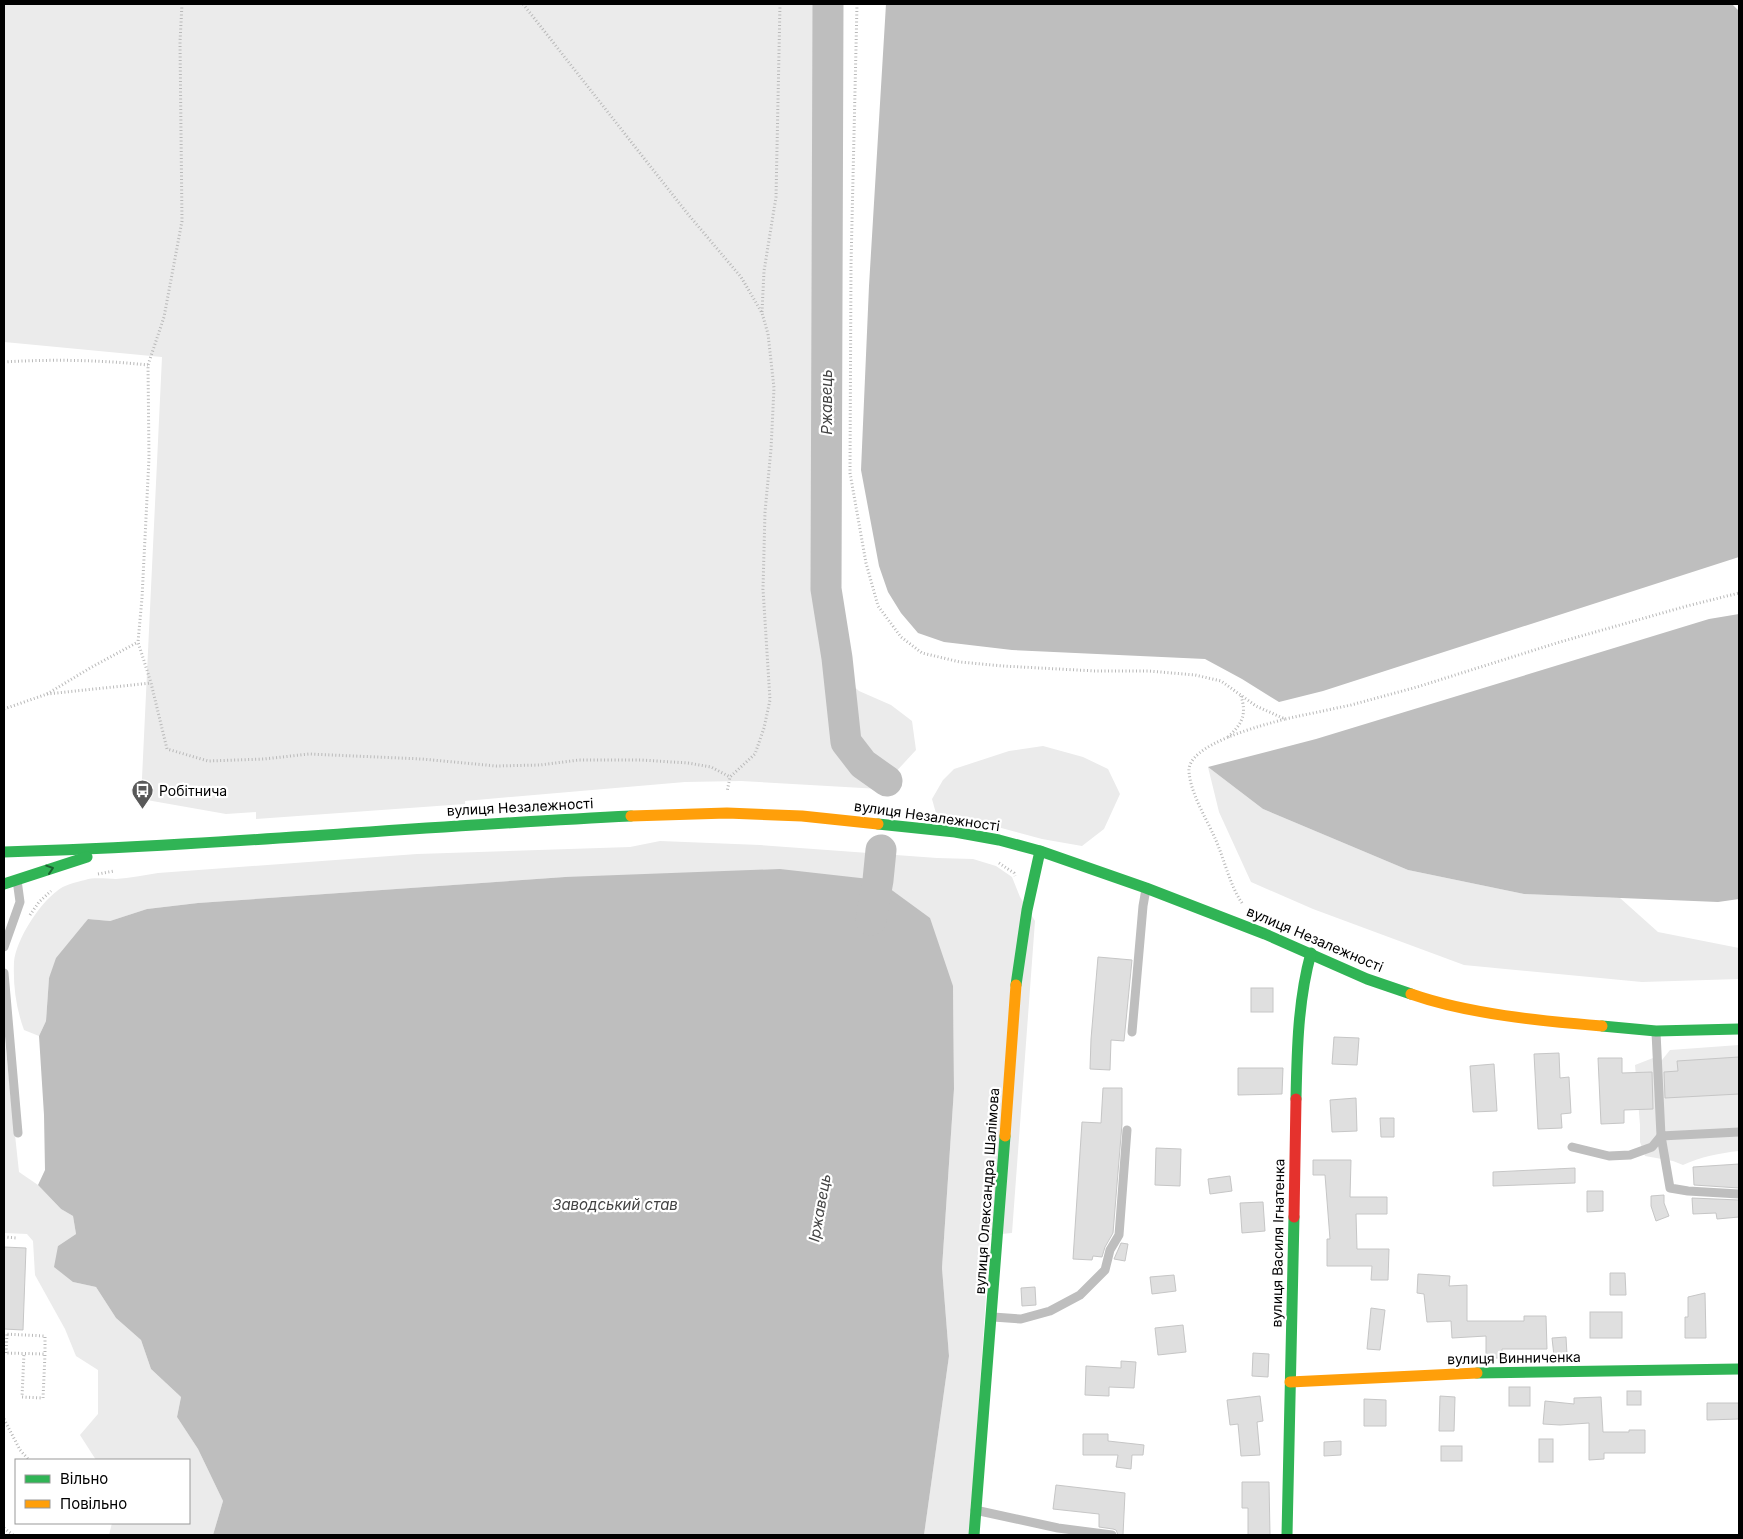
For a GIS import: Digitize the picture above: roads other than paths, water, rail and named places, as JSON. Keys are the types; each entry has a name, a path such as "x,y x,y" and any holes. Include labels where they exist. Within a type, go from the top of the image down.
{"main road":[{"name":"вулиця Незалежності","path":"4,852 110,849 487,823 663,814 727,813 802,816 955,832 999,840 1040,851 1146,888 1310,953 1367,978 1408,993 1463,1008 1554,1022 1656,1031 1739,1029"},
{"name":"вулиця Незалежності","path":"4,884 110,849"},
{"name":"вулиця Олександра Шалімова","path":"974,1535 1016,981 1027,910 1040,851"},
{"name":"вулиця Василя Ігнатенка","path":"1287,1535 1297,1047 1310,953"},
{"name":"вулиця Винниченка","path":"1290,1382 1488,1372 1739,1369"}],"lane":[{"path":"4,947 20,902 17,880"},
{"path":"1132,1032 1146,888"},
{"path":"4,973 18,1133"},
{"path":"1656,1031 1661,1136 1670,1188 1739,1194"},
{"path":"992,1317 1021,1319 1050,1312 1080,1295 1105,1270 1110,1250 1119,1235 1127,1130"},
{"path":"1572,1147 1609,1156 1630,1155 1652,1147 1661,1136 1739,1132"},
{"path":"975,1510 1058,1528 1112,1535"}],"water":[{"path":"886,4 1732,4 1739,11 1739,557 1323,691 1279,702 1205,659 1012,650 944,642 918,633 901,613 888,592 879,566 861,470 869,286"},
{"path":"1739,614 1739,899 1718,902 1524,894 1408,870 1263,809 1208,767 1316,739 1709,619"},
{"name":"Заводський став","path":"780,869 878,880 930,918 953,986 954,1089 942,1268 949,1356 924,1535 213,1535 223,1501 198,1449 177,1417 181,1397 151,1369 141,1340 116,1318 96,1287 73,1282 54,1267 58,1246 76,1234 73,1216 61,1209 38,1185 45,1170 39,1036 46,1021 49,978 56,958 88,919 110,921 147,909 198,903 565,877"}],"waterway":[{"name":"Ржавець","path":"828,4 826,589 837,658 846,742 863,764 887,781"},
{"name":"Іржавець","path":"871,920 881,850"}],"place":[{"name":"Робітнича","path":"143,810"}]}
